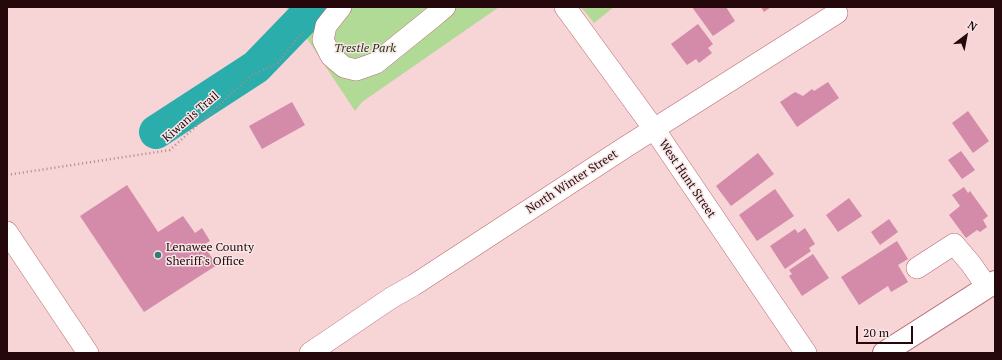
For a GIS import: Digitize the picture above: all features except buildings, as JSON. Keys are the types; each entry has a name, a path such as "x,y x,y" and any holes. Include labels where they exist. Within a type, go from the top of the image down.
{"main road":[{"path":"884,353 991,284"}],"street":[{"path":"341,7 326,26 323,40 331,56 344,67 356,70 376,63 445,7"},
{"name":"West Hunt Street","path":"565,7 654,129 806,353"},
{"name":"North Winter Street","path":"310,353 391,298 414,285 654,129 837,13"},
{"path":"7,232 88,353"},
{"path":"917,268 954,244 991,284"}],"path":[{"name":"Kiwanis Trail","path":"7,175 170,150 252,75 278,63 295,41 306,30"}],"green space":[{"name":"Trestle Park","path":"286,7 499,7 362,102 355,111"},
{"path":"581,7 614,7 594,23"}],"waterway":[{"path":"156,132 256,67 314,7"}],"place":[{"name":"Lenawee County Sheriff's Office","path":"158,255"}]}
